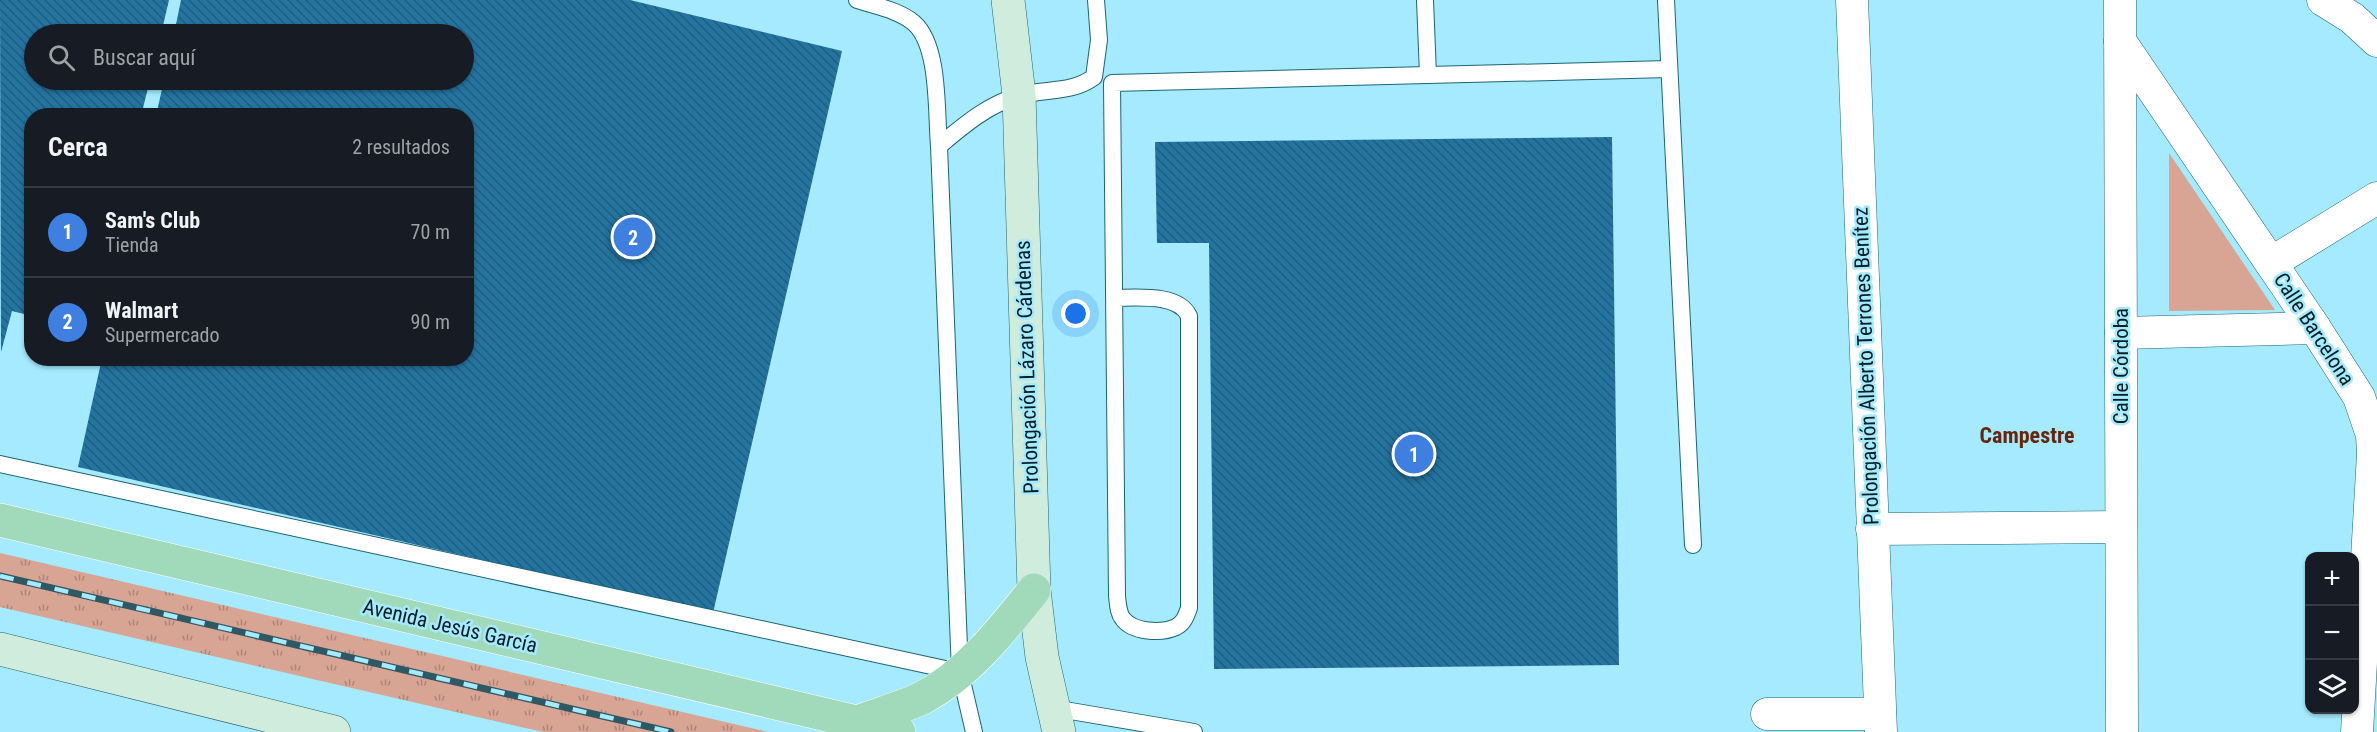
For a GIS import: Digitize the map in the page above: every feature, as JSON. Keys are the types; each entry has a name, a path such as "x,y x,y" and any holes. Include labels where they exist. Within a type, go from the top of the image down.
{"main road":[{"name":"Prolongación Lázaro Cárdenas","path":"1008,0 1019,95 1034,590 1042,657 1056,720"},
{"name":"Avenida Jesús García","path":"0,520 899,732"},
{"path":"857,722 922,697 960,672 987,646 1034,590"},
{"path":"0,649 334,732"}],"street":[{"name":"Prolongación Alberto Terrones Benítez","path":"1852,0 1880,723"},
{"name":"Calle Córdoba","path":"2120,0 2122,732"},
{"path":"2323,0 2352,18 2377,41"},
{"name":"Calle Barcelona","path":"2120,41 2315,328 2359,397 2367,414 2372,435 2373,454 2357,732"},
{"path":"2271,263 2377,198"},
{"path":"2121,333 2315,328"},
{"path":"1872,529 2121,527"},
{"path":"1767,714 1880,723"}],"lane":[{"path":"857,0 902,16 914,23 923,34 932,62 939,146 960,672 974,732"},
{"path":"939,146 990,106 1019,95 1081,87 1094,77 1099,40 1096,0"},
{"path":"1425,0 1428,75"},
{"path":"1666,0 1693,545"},
{"path":"1114,298 1177,302 1182,305 1189,316 1189,608 1185,619 1178,626 1169,629 1143,630 1131,627 1122,618 1118,608 1114,298 1112,82 1669,69"},
{"path":"0,464 960,672"},
{"path":"1056,720 1194,732"}],"green space":[{"path":"2169,153 2275,310 2169,311"},
{"path":"0,553 768,732 543,732 0,607"}],"building":[{"path":"0,0 169,0 163,24 24,24 24,90 148,90 143,108 24,108 24,314 12,311 1,352"},
{"path":"181,0 630,0 842,51 713,613 78,467 100,366 474,366 474,108 158,108 162,90 474,90 474,24 176,24"},
{"path":"1612,137 1619,665 1214,669 1209,243 1157,243 1155,142"}],"railway":[{"path":"0,576 671,732"}],"place":[{"name":"Walmart","path":"633,237"},
{"name":"Sam's Club","path":"1414,454"}],"district":[{"name":"Campestre","path":"2027,435"}]}
